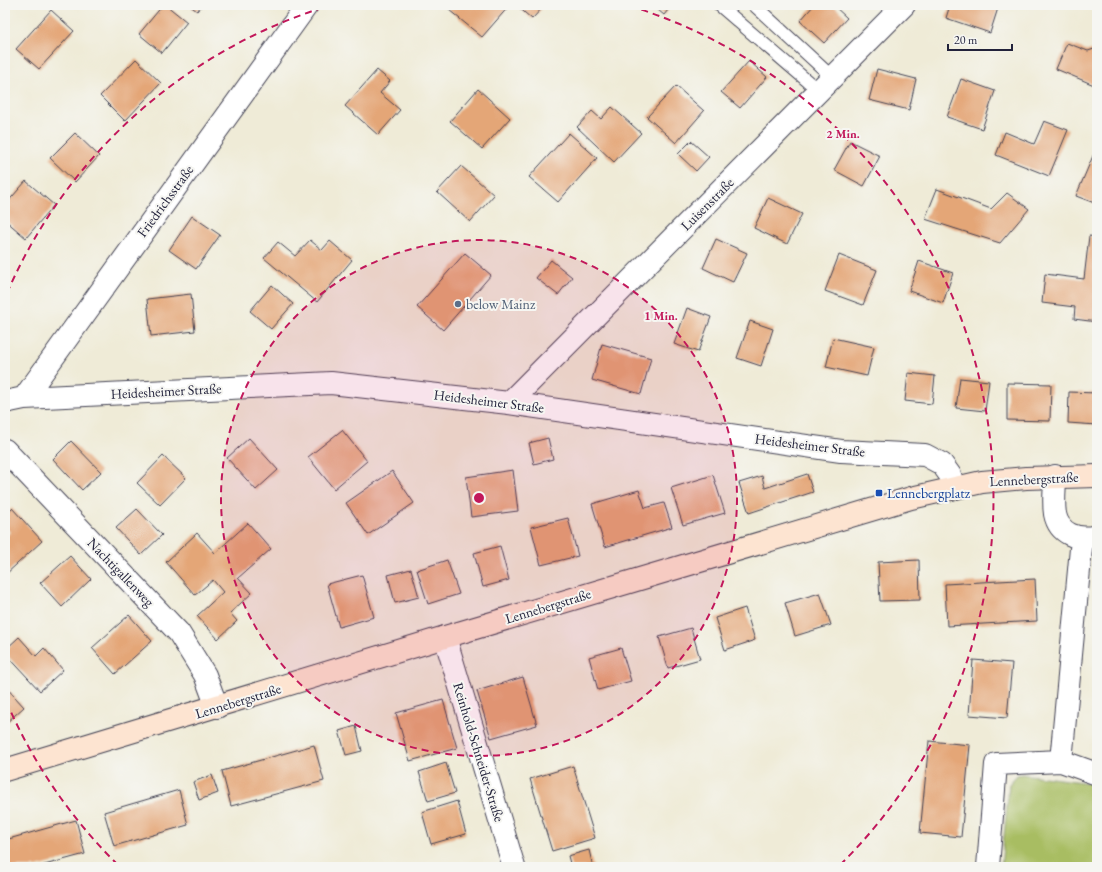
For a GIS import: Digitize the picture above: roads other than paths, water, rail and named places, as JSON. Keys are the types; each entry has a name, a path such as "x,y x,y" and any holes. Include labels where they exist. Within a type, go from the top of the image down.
{"main road":[{"name":"Lennebergstraße","path":"5,770 912,498 954,487 1026,478 1097,476"}],"street":[{"name":"Friedrichsstraße","path":"14,400 307,5"},
{"name":"Luisenstraße","path":"509,403 904,5"},
{"name":"Heidesheimer Straße","path":"14,400 331,383 509,403 841,451 925,455 942,464 950,475 954,487"},
{"name":"Nachtigallenweg","path":"5,450 179,633 205,675 217,707"},
{"path":"1055,476 1055,514 1058,522 1063,530 1071,535 1090,536 1061,761"},
{"name":"Reinhold-Schneider-Straße","path":"445,637 514,867"},
{"path":"988,867 996,764 1061,761 1097,774"}],"lane":[{"path":"719,5 825,84"},
{"path":"754,5 825,84"}],"place":[{"name":"below Mainz","path":"458,304"},
{"name":"Lennebergplatz","path":"879,493"}]}
